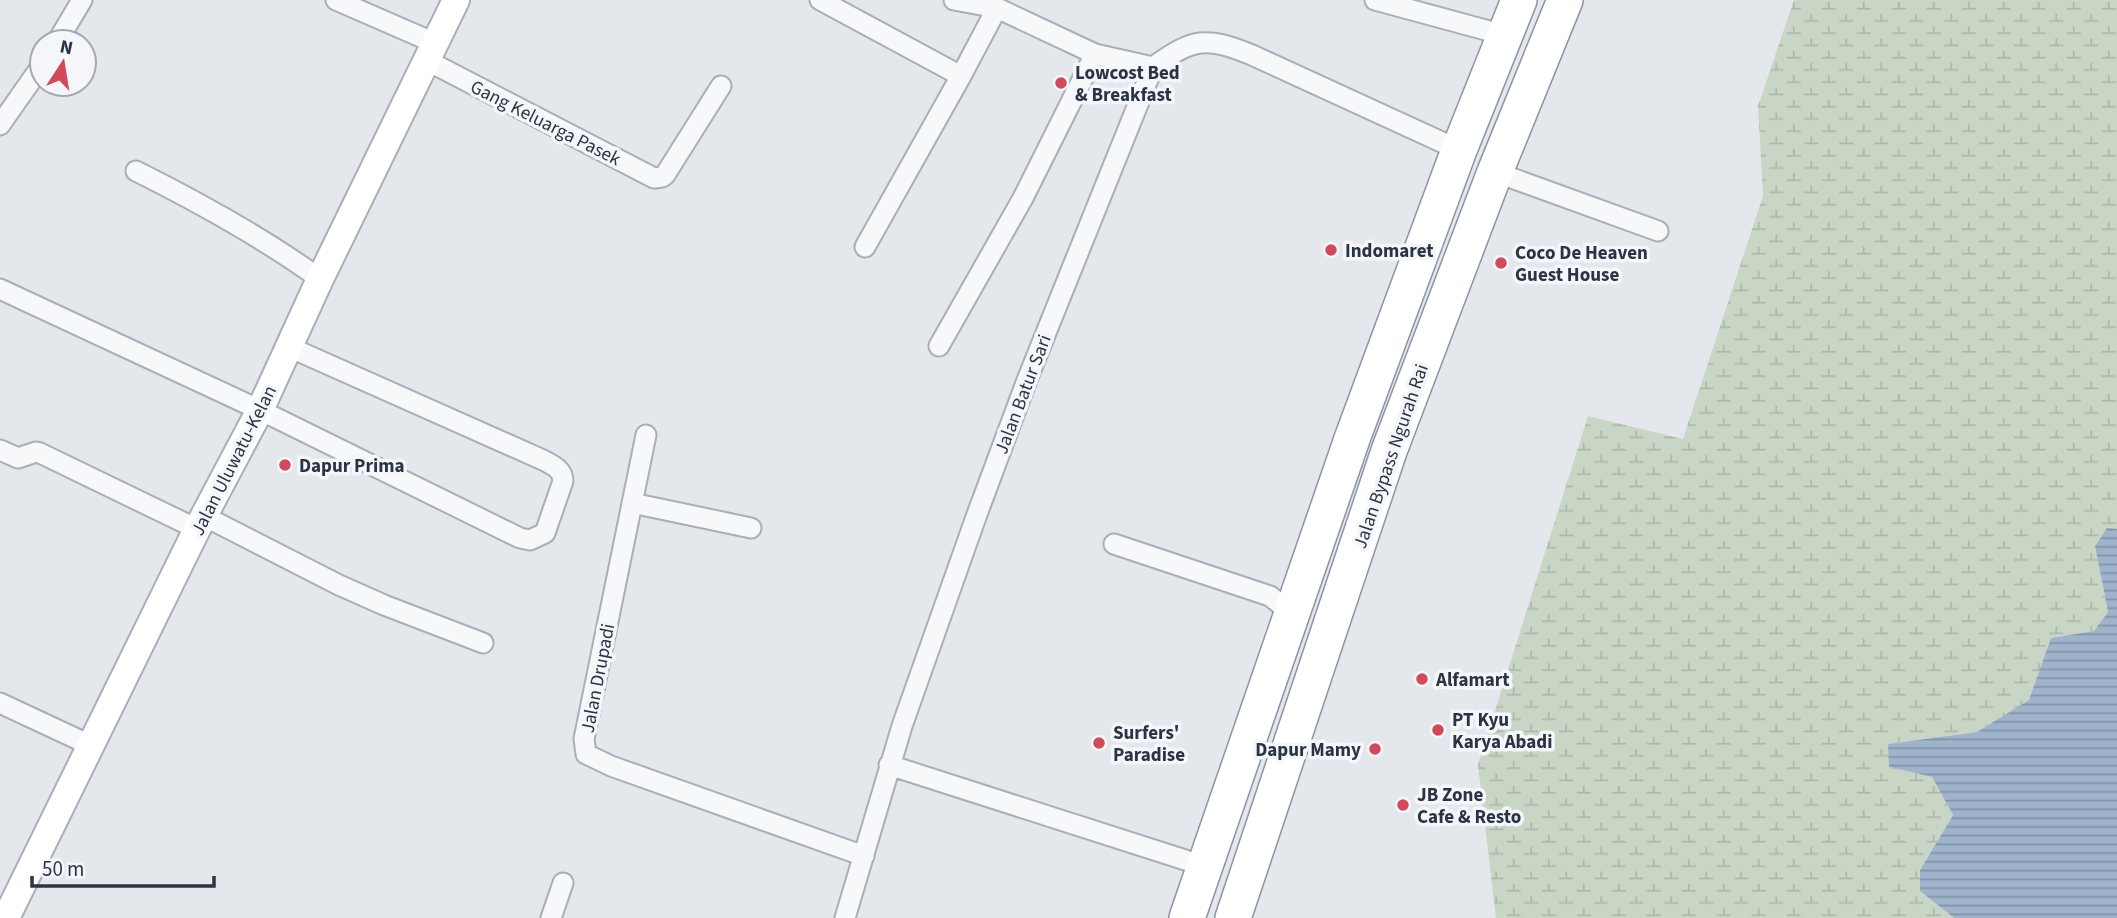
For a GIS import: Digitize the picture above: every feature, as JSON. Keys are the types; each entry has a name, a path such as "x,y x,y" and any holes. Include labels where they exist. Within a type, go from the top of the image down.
{"highway":[{"name":"Jalan Bypass Ngurah Rai","path":"1187,918 1356,427 1459,150 1519,0"},
{"name":"Jalan Bypass Ngurah Rai","path":"1233,918 1390,451 1495,172 1565,0"}],"street":[{"path":"65,28 82,0"},
{"name":"Gang Keluarga Pasek","path":"336,0 653,178 665,175 722,86"},
{"name":"Jalan Uluwatu-Kelan","path":"6,918 200,523 260,410 320,279 456,0"},
{"path":"820,0 961,76"},
{"path":"954,0 997,8 1095,54 1153,67 1192,44 1202,41 1221,44 1252,55 1459,150"},
{"path":"1375,0 1504,35"},
{"path":"864,247 997,8"},
{"path":"939,346 1023,198 1095,54"},
{"name":"Jalan Batur Sari","path":"889,765 1027,380 1153,67"},
{"path":"0,125 28,85"},
{"path":"136,171 220,214 320,279"},
{"path":"1495,172 1658,232"},
{"path":"0,289 260,410 520,538 530,540 545,533 563,481 559,470 530,454 289,347"},
{"name":"Jalan Drupadi","path":"646,435 584,739 586,754 611,766 864,856"},
{"path":"0,450 18,458 40,453 417,619 483,643"},
{"path":"632,503 751,528"},
{"path":"1114,544 1270,596 1291,613"},
{"path":"0,703 92,746"},
{"path":"845,918 889,765 1204,866"},
{"path":"551,918 563,883"}],"green space":[{"path":"1794,0 2117,0 2117,529 2107,529 2095,546 2108,612 2094,631 2051,638 2030,700 1977,732 1888,744 1890,767 1932,777 1953,815 1920,870 1920,891 1954,918 1496,918 1478,765 1588,416 1683,439 1763,196 1758,106"}],"water":[{"path":"2107,528 2117,529 2117,918 1954,918 1920,891 1920,870 1953,815 1932,777 1889,767 1888,744 1977,732 2029,700 2051,638 2094,631 2108,612 2095,546"}],"place":[{"name":"Lowcost Bed & Breakfast","path":"1061,83"},
{"name":"Indomaret","path":"1331,250"},
{"name":"Coco De Heaven Guest House","path":"1501,263"},
{"name":"Dapur Prima","path":"285,465"},
{"name":"Alfamart","path":"1422,679"},
{"name":"PT Kyu Karya Abadi","path":"1438,730"},
{"name":"Surfers' Paradise","path":"1099,743"},
{"name":"Dapur Mamy","path":"1375,749"},
{"name":"JB Zone Cafe & Resto","path":"1403,805"}]}
